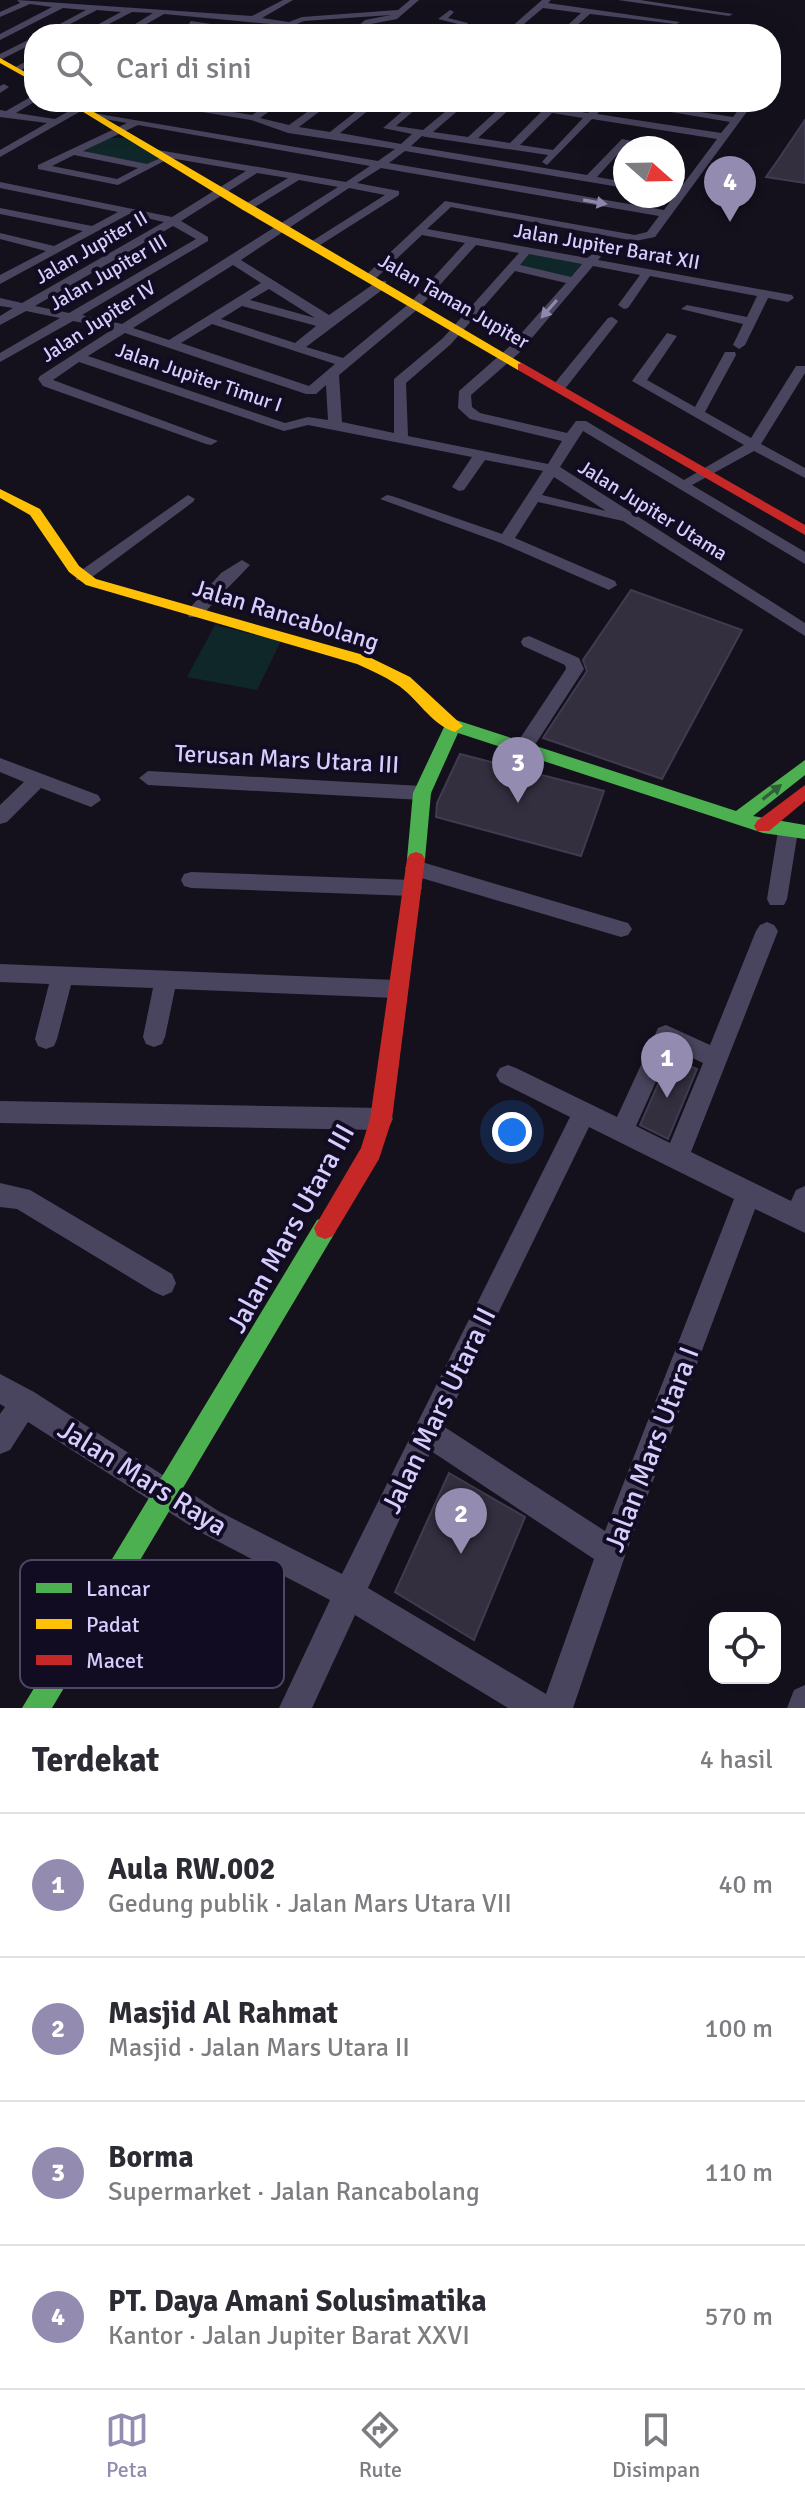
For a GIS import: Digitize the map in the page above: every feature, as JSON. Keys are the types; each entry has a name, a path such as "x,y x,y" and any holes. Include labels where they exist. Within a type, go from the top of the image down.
{"street":[{"path":"255,18 289,0"},
{"path":"365,24 392,18 415,0"},
{"path":"622,0 729,14"},
{"path":"519,24 544,2 676,22 697,0"},
{"path":"0,13 24,1 161,12 184,8"},
{"path":"104,24 148,1 288,24 318,8"},
{"path":"25,24 60,6"},
{"path":"64,24 99,6"},
{"path":"223,14 234,7"},
{"path":"573,24 588,11"},
{"path":"140,24 161,12"},
{"path":"302,19 400,12"},
{"path":"450,12 442,19 463,24"},
{"path":"626,24 634,16"},
{"path":"143,22 198,24"},
{"path":"0,37 24,25"},
{"path":"24,48 5,62 24,74"},
{"path":"2,115 24,103"},
{"path":"117,129 118,182 42,167 117,129 131,112"},
{"path":"220,112 254,118 256,122 613,183"},
{"path":"254,118 263,112"},
{"path":"269,143 314,112"},
{"path":"333,134 360,112"},
{"path":"388,128 407,112"},
{"name":"Jalan Jupiter IV","path":"211,441 173,408 121,402 46,381 77,357 382,164 450,112"},
{"path":"469,141 496,112"},
{"path":"512,147 547,112"},
{"path":"563,112 725,137"},
{"path":"525,189 538,170 594,112"},
{"path":"686,112 737,120"},
{"path":"685,184 742,112"},
{"path":"2,115 117,129 179,129 666,214"},
{"path":"347,122 361,124"},
{"path":"374,126 556,153"},
{"path":"0,154 117,129 179,129"},
{"path":"73,152 117,129 256,169 298,176 358,178 395,194 313,245"},
{"name":"Jalan Taman Jupiter","path":"117,129 246,208 805,531"},
{"path":"672,136 676,130"},
{"path":"589,179 613,154"},
{"name":"Jalan Jupiter II","path":"0,321 256,169"},
{"path":"246,208 298,176"},
{"path":"0,185 173,221"},
{"path":"297,348 376,281 419,231 449,203 635,238 651,235 669,208"},
{"path":"0,280 129,210"},
{"path":"0,211 92,229"},
{"name":"Jalan Jupiter III","path":"0,358 203,240 173,221"},
{"name":"Jalan Jupiter Barat XII","path":"419,231 788,298"},
{"path":"569,438 468,412 464,394 505,356 591,260 618,235"},
{"path":"0,236 57,250"},
{"path":"308,421 311,391 415,305 473,241"},
{"path":"401,441 399,382 459,329 527,250"},
{"path":"231,259 327,322"},
{"path":"0,267 17,270"},
{"path":"513,267 574,281"},
{"path":"624,305 648,271"},
{"path":"705,282 673,333 638,379 805,474"},
{"path":"171,344 270,283"},
{"path":"697,415 764,294"},
{"path":"239,301 327,322"},
{"path":"0,302 123,329 311,391"},
{"path":"687,309 749,321"},
{"path":"209,319 344,363"},
{"path":"559,387 612,321"},
{"name":"Jalan Jupiter Timur I","path":"77,357 146,386 173,408 284,427 308,421"},
{"path":"682,485 753,446 801,369"},
{"path":"332,372 335,425"},
{"path":"506,540 569,438 593,406"},
{"name":"Jalan Jupiter Utama","path":"308,421 552,469 805,631"},
{"path":"581,424 805,559"},
{"path":"459,487 480,456"},
{"path":"0,493 38,514 82,577 188,499"},
{"path":"534,497 637,523"},
{"path":"387,499 506,540 609,585"},
{"path":"195,613 227,576 242,565"},
{"name":"Jalan Rancabolang","path":"82,577 373,664 404,681 453,725 763,826 796,831"},
{"path":"524,746 575,669 573,662 529,642"},
{"name":"Jalan Mars Utara III","path":"126,1560 371,1152 381,1119 396,989 414,878 422,793 453,725"},
{"path":"0,765 91,800"},
{"path":"739,818 805,766"},
{"name":"Terusan Mars Utara III","path":"148,778 422,793"},
{"path":"0,817 38,779"},
{"path":"763,826 805,791"},
{"path":"777,899 796,831"},
{"path":"191,880 414,878 621,929"},
{"path":"677,1156 767,931"},
{"path":"0,973 396,989"},
{"path":"46,1039 62,976"},
{"path":"154,1037 166,980"},
{"path":"622,1131 666,1035 716,1058"},
{"path":"508,1075 749,1193 803,1212"},
{"path":"0,1112 381,1119"},
{"name":"Jalan Mars Utara II","path":"295,1708 426,1431 584,1113"},
{"name":"Jalan Mars Utara I","path":"557,1708 611,1553 749,1193"},
{"path":"0,1195 21,1198 163,1283"},
{"path":"0,1440 12,1395"},
{"name":"Jalan Mars Raya","path":"12,1395 210,1522 283,1560"},
{"path":"426,1431 611,1553"},
{"name":"Jalan Mars Raya","path":"284,1560 349,1594 538,1708"},
{"name":"Jalan Mars Utara III","path":"36,1708 48,1688"},
{"path":"803,1708 805,1701"}],"green space":[{"path":"109,138 126,138 161,158 148,165 83,151"},
{"path":"529,252 584,261 570,278 517,267"},
{"path":"215,625 281,641 257,690 187,677"}],"building":[{"path":"805,120 805,183 766,177 778,160"},
{"path":"631,590 742,630 662,779 543,738 587,671 583,660"},
{"path":"460,754 604,791 581,856 436,817 437,803"},
{"path":"670,1057 697,1069 668,1139 640,1125"},
{"path":"449,1473 525,1517 474,1640 395,1592"}],"traffic: fast":[{"path":"416,859 422,793 453,725"},
{"path":"455,726 763,826 805,832"},
{"path":"739,818 805,766"},
{"path":"125,1560 325,1228"},
{"path":"36,1708 48,1688"}],"traffic: slow":[{"path":"0,60 24,74"},
{"path":"88,112 246,208 522,367"},
{"path":"0,493 35,512 74,569 91,582 362,660 404,681 455,726"}],"traffic: jam":[{"path":"522,367 805,531"},
{"path":"763,826 805,791"},
{"path":"325,1228 371,1152 381,1119 416,859"}],"place":[{"name":"PT. Daya Amani Solusimatika","path":"730,222"},
{"name":"Borma","path":"518,803"},
{"name":"Aula RW.002","path":"667,1098"},
{"name":"Masjid Al Rahmat","path":"461,1554"}]}
